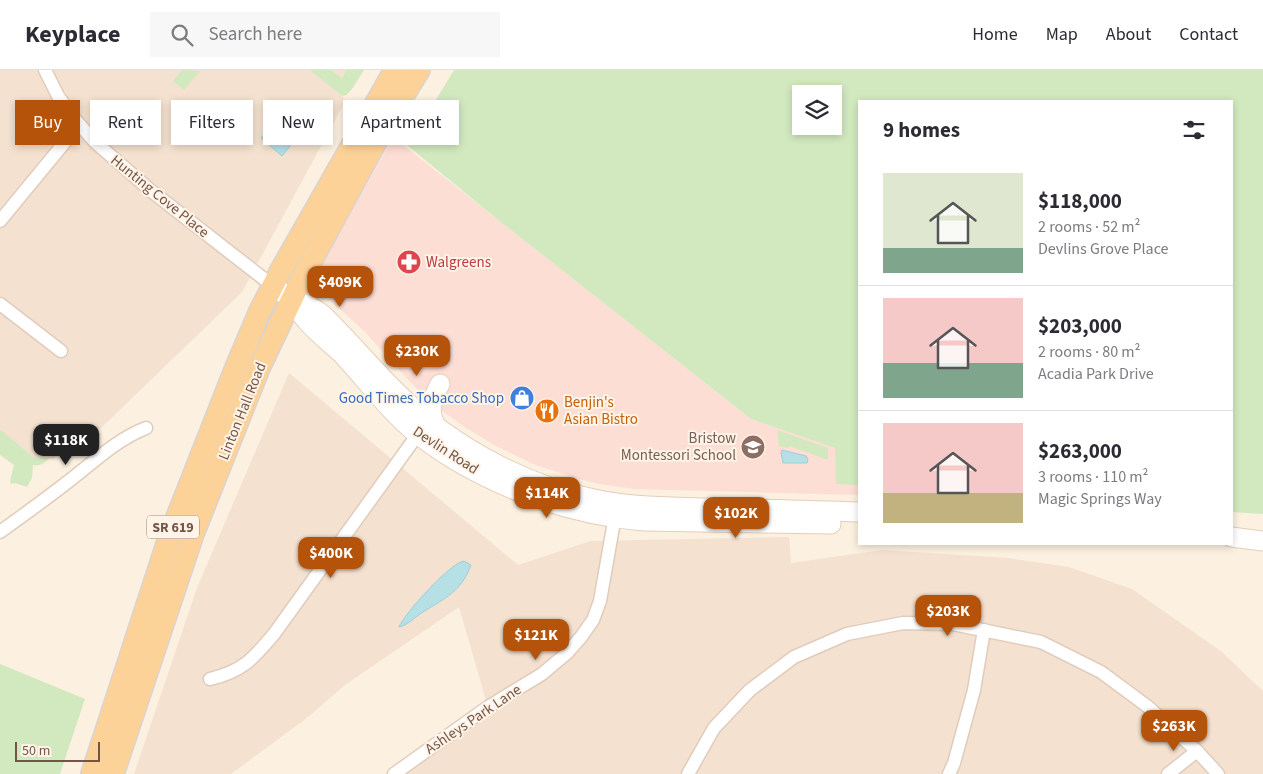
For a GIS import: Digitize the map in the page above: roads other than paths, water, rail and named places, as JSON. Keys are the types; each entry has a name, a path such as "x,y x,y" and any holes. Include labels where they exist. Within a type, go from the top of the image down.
{"main road":[{"name":"Linton Hall Road","path":"92,774 170,534 237,365 272,286 395,70"},
{"name":"Linton Hall Road","path":"113,774 193,534 259,368 291,299 384,128 419,70"},
{"name":"Devlin Road","path":"272,286 291,299 312,306 323,315 398,393 436,426 491,461 528,478 644,521 858,524"},
{"name":"Devlin Road","path":"291,299 306,320 418,434 460,462 510,487 561,506 616,511 659,506 858,512"},
{"path":"398,393 417,395 440,384 430,409 436,426"},
{"path":"1233,537 1263,541"}],"street":[{"name":"Hunting Cove Place","path":"45,70 61,100"},
{"name":"Hunting Cove Place","path":"80,126 94,142 150,190 272,286"},
{"path":"0,221 63,145"},
{"path":"0,304 61,352"},
{"path":"0,532 55,492 110,448 146,428"},
{"path":"210,679 242,668 269,641 418,434"},
{"name":"Ashleys Park Lane","path":"394,774 488,707 542,674 567,653 581,637 593,620 600,601 616,511"},
{"path":"688,774 714,728 750,690 794,657 847,634 903,623 953,624 1041,642 1101,672 1147,706 1197,751 1218,774"},
{"path":"949,774 954,763 974,690 984,630"},
{"path":"1168,774 1197,751"}],"water":[{"path":"269,145 291,145 282,156"},
{"path":"782,450 806,456 808,459 807,463 783,463"},
{"path":"464,561 471,565 457,588 408,623 399,627 409,611 428,590 449,570"}],"place":[{"name":"Walgreens","path":"409,262"},
{"name":"Good Times Tobacco Shop","path":"522,398"},
{"name":"Benjin's Asian Bistro","path":"547,411"},
{"name":"Bristow Montessori School","path":"753,447"}]}
